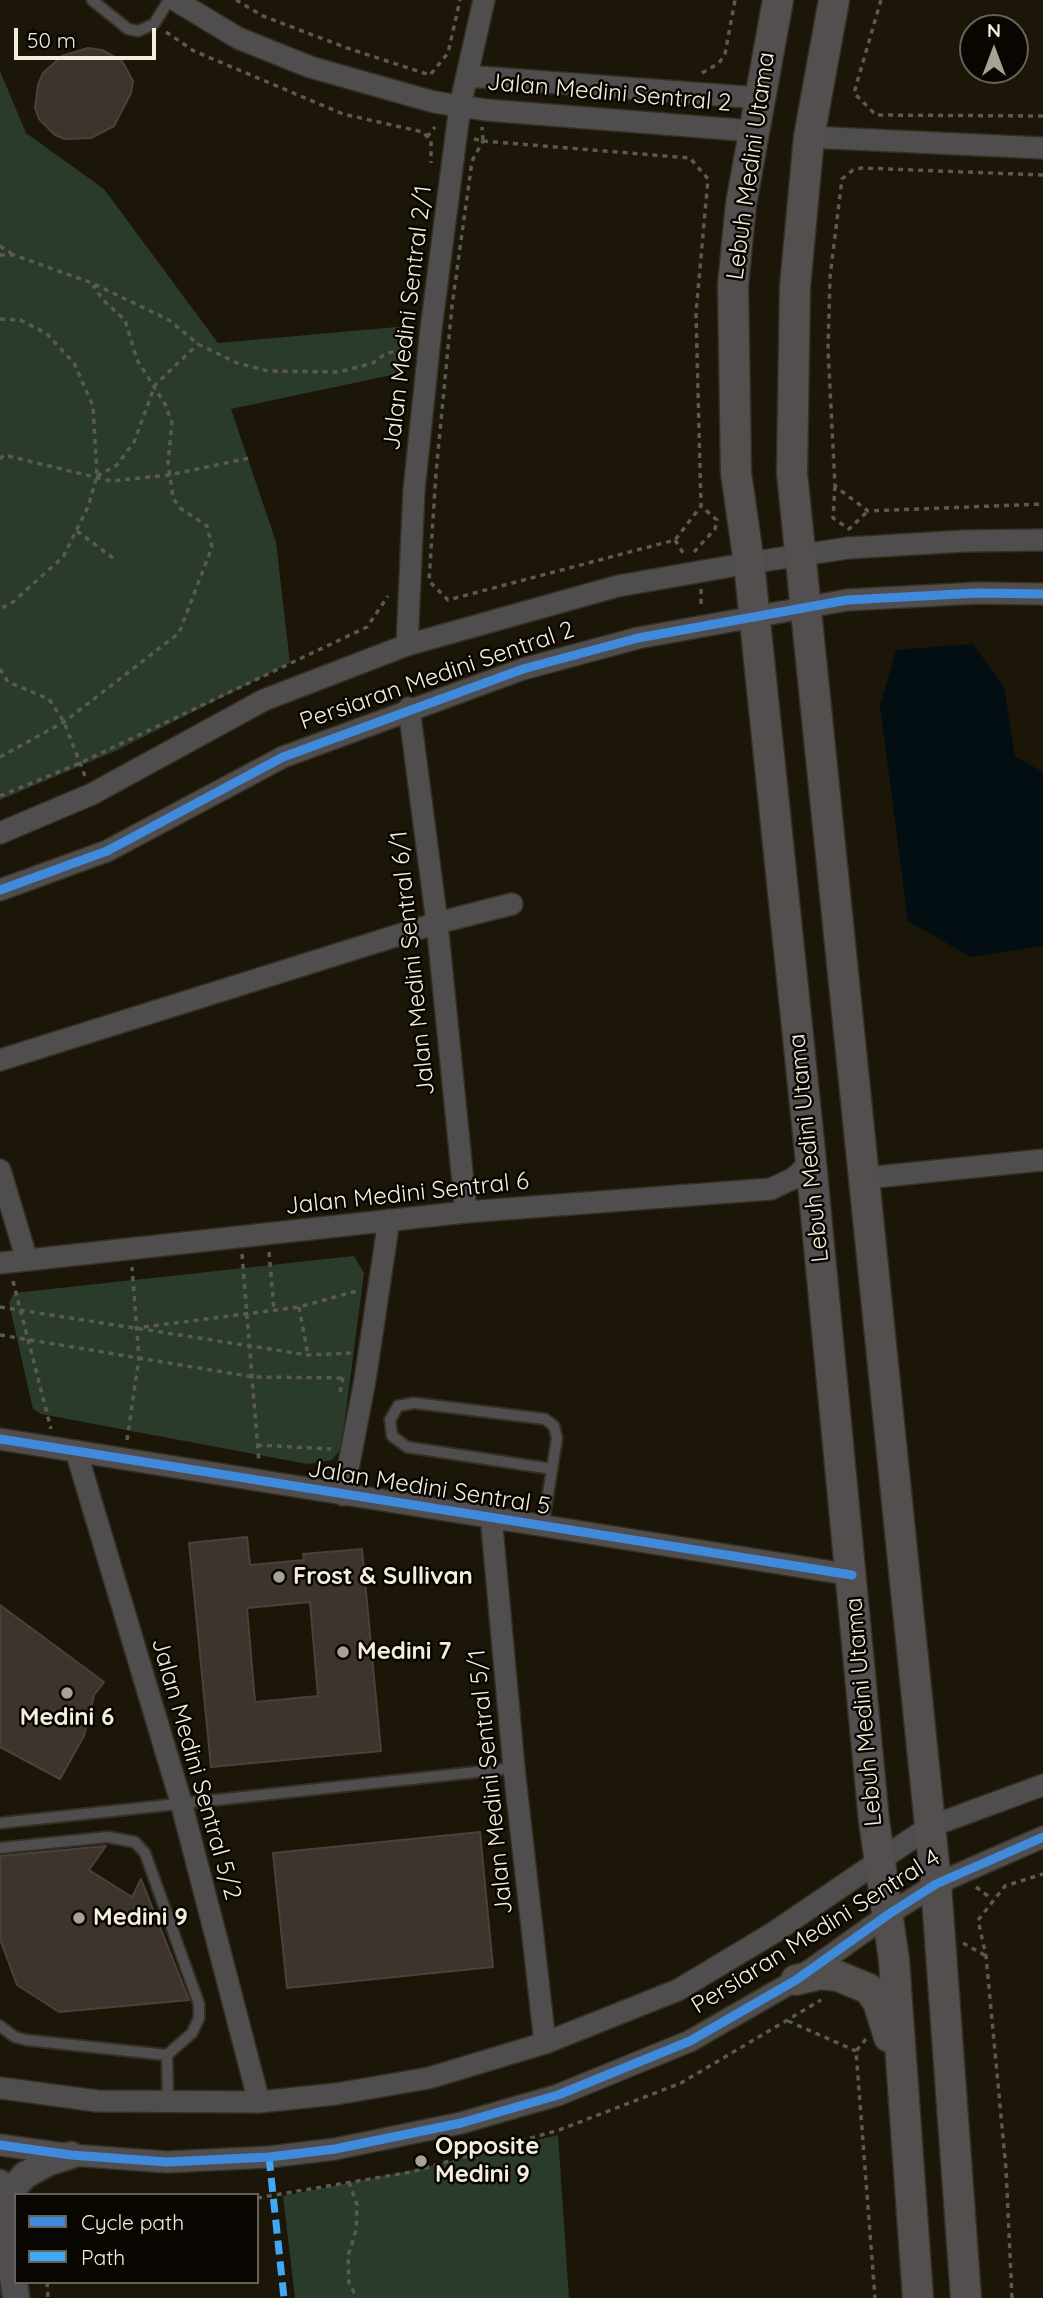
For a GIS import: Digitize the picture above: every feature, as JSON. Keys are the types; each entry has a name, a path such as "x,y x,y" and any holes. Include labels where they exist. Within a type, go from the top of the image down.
{"main road":[{"name":"Lebuh Medini Utama","path":"778,0 753,131 733,285 736,473 749,564 811,1162 878,1859 889,1914 918,2298"},
{"path":"834,0 809,138 795,287 791,394 793,473 936,1884 966,2298"},
{"path":"796,1980 821,1974 838,1976 869,1989 878,2002 901,2070"}],"street":[{"name":"Jalan Medini Sentral 2","path":"175,0 238,38 310,67 434,102 753,131"},
{"name":"Jalan Medini Sentral 2/1","path":"407,645 414,490 460,106 484,0"},
{"name":"Jalan Medini Sentral 2","path":"467,76 759,98"},
{"path":"809,138 1043,148"},
{"name":"Persiaran Medini Sentral 2","path":"0,833 92,794 264,700 407,645 618,586 749,564 848,548 965,541 1043,540"},
{"name":"Persiaran Medini Sentral 2","path":"0,890 107,851 283,757 409,708 523,669 625,641 807,608 900,596 1043,594"},
{"name":"Jalan Medini Sentral 6/1","path":"409,708 437,923 466,1212"},
{"path":"0,1060 437,923 512,904"},
{"path":"866,1178 1043,1160"},
{"name":"Jalan Medini Sentral 6","path":"12,1261 268,1236 466,1212 771,1189 794,1178 811,1162"},
{"path":"0,1170 12,1261"},
{"path":"343,1495 365,1380 389,1220"},
{"name":"Jalan Medini Sentral 5","path":"0,1437 260,1482 491,1516 852,1575"},
{"name":"Jalan Medini Sentral 5/2","path":"66,1450 181,1802 259,2102"},
{"name":"Jalan Medini Sentral 5/1","path":"491,1516 514,1768 545,2043"},
{"name":"Persiaran Medini Sentral 4","path":"0,2088 97,2101 259,2102 336,2094 429,2078 545,2043 678,1990 773,1933 878,1859 929,1827 1043,1785"},
{"name":"Persiaran Medini Sentral 4","path":"0,2145 71,2155 167,2162 269,2157 335,2149 461,2123 558,2095 690,2041 796,1980 936,1884 1043,1837"},
{"path":"14,2282 3,2195 25,2175 49,2162 71,2155"}],"lane":[{"path":"92,0 128,29 138,31 154,24 169,0"},
{"path":"543,1525 552,1469 556,1438 554,1426 545,1419 414,1403 398,1406 390,1420 392,1436 407,1447 552,1469"},
{"path":"0,1823 514,1768"},
{"path":"0,1849 120,1837 135,1842 145,1853 199,2004 199,2018 192,2033 167,2055 26,2040 15,2037 0,2026"},
{"path":"167,2055 168,2103"}],"path":[{"path":"236,0 263,16 347,48 430,75 448,53 460,0"},
{"path":"701,74 719,63 725,54 735,0"},
{"path":"881,0 854,93 876,115 1043,116"},
{"path":"154,24 194,51 258,80 343,114 423,132 430,141 429,174"},
{"path":"427,136 435,127"},
{"path":"481,130 484,141 472,161 452,306 429,581 448,600 675,540 701,506 696,313 708,179 690,159 484,141"},
{"path":"868,511 849,529 834,518 835,486 828,349 830,277 842,179 862,167 1043,175"},
{"path":"0,246 14,255 92,283 169,320 198,344 237,363 268,371 339,372 373,363 385,354 408,350 410,337"},
{"path":"0,256 14,255"},
{"path":"0,757 64,722 179,633 212,547 207,526 180,508 173,498 169,475 172,423 155,385 137,360 125,320 103,300 92,283"},
{"path":"0,319 20,320 46,333 74,363 93,406 97,475 88,507 63,557 13,602 0,609"},
{"path":"97,475 117,465 134,442 155,385 198,344"},
{"path":"0,459 4,455 97,475 111,481 169,475 249,458"},
{"path":"835,486 868,511 1043,504"},
{"path":"675,540 686,557 701,547 715,529 717,520 701,506"},
{"path":"77,531 113,558"},
{"path":"701,589 701,615"},
{"path":"0,796 80,763 367,627 388,596"},
{"path":"0,669 8,682 49,699 64,722 92,794"},
{"path":"268,1236 274,1310"},
{"path":"241,1238 260,1482"},
{"path":"124,1459 139,1358 139,1328 130,1249"},
{"path":"12,1261 19,1309 66,1450"},
{"path":"139,1328 299,1307 379,1285"},
{"path":"0,1307 308,1355 369,1352"},
{"path":"299,1307 308,1355"},
{"path":"0,1335 253,1377 365,1380"},
{"path":"257,1445 331,1449"},
{"path":"1012,2298 1006,2169 986,1956 978,1920 1005,1886 1043,1874"},
{"path":"969,1893 976,1887 993,1899"},
{"path":"957,1940 986,1956"},
{"path":"259,2198 411,2172 559,2130 681,2083 824,1999"},
{"path":"788,2021 856,2051"},
{"path":"870,2034 856,2051 875,2298"},
{"path":"349,2182 357,2205 356,2230 348,2256 349,2283 357,2298"}],"green space":[{"path":"0,71 26,133 104,189 218,343 408,326 401,373 231,409 276,542 290,663 118,750 0,800"},
{"path":"354,1256 364,1273 341,1449 332,1460 307,1464 41,1414 33,1409 9,1303 14,1293"},
{"path":"558,2135 569,2298 295,2298 283,2196 409,2171"}],"shaded area":[{"path":"973,644 1004,687 1015,757 1043,772 1043,946 971,957 908,921 880,705 896,650"}],"building":[{"path":"88,48 102,50 122,61 133,81 131,93 114,126 91,138 65,139 55,135 39,119 35,108 38,85 43,73 62,56"},
{"name":"Medini 7","path":"247,1537 250,1565 304,1560 303,1554 362,1549 381,1751 211,1767 189,1543","holes":["310,1602 318,1696 255,1702 247,1608"]},
{"name":"Medini 6","path":"0,1605 104,1682 94,1695 84,1736 60,1779 0,1747"},
{"path":"480,1832 493,1967 287,1988 273,1853"},
{"name":"Medini 9","path":"106,1846 89,1870 132,1897 141,1879 189,2000 59,2012 17,1985 0,1939 0,1856"}],"marked path":[{"path":"269,2157 284,2298"}],"cycle path":[{"path":"0,890 107,851 283,757 523,669 638,638 847,600 978,593 1043,594"},
{"path":"0,1439 852,1575"},
{"path":"0,2145 71,2155 167,2162 269,2157 335,2149 461,2123 558,2095 690,2041 796,1980 936,1884 1043,1837"}],"place":[{"name":"Frost & Sullivan","path":"279,1577"},
{"name":"Medini 7","path":"343,1652"},
{"name":"Medini 6","path":"67,1693"},
{"name":"Medini 9","path":"79,1918"},
{"name":"Opposite Medini 9","path":"421,2161"}]}
